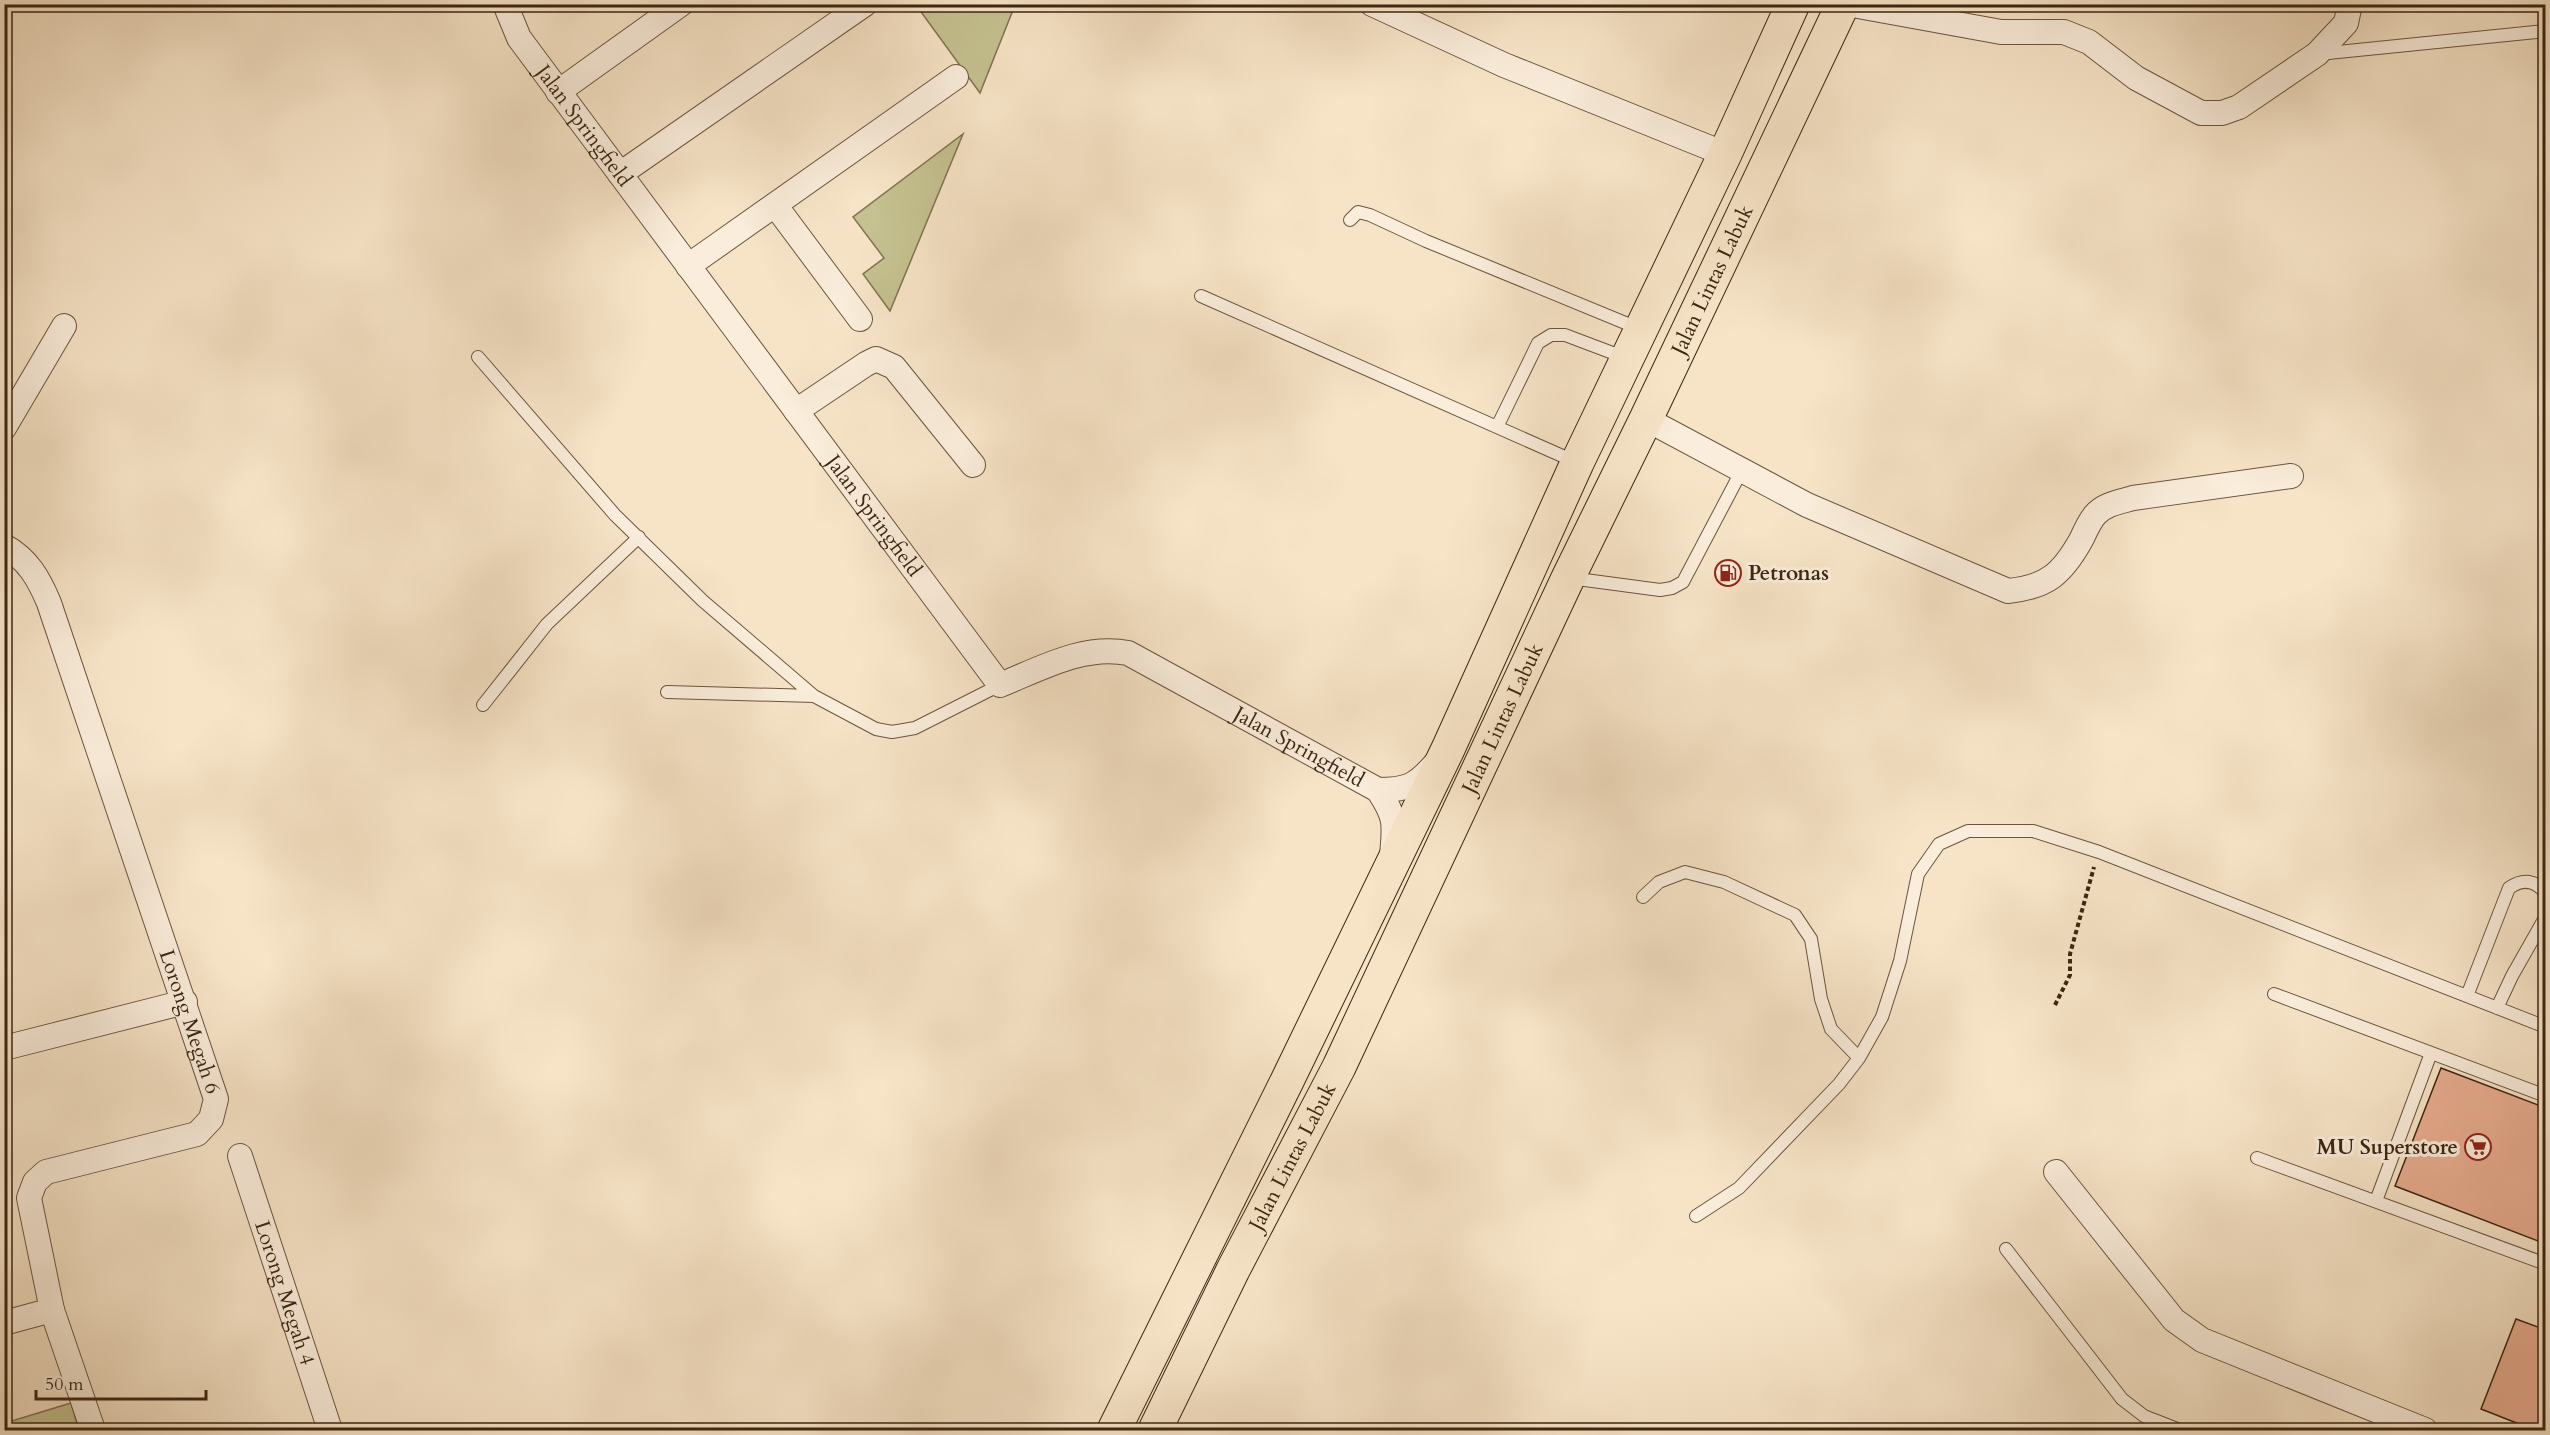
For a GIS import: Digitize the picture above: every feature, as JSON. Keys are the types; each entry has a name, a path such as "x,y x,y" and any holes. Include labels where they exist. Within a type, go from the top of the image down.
{"main road":[{"name":"Jalan Lintas Labuk","path":"1114,1431 1448,749 1577,463 1725,154 1793,4"},
{"name":"Jalan Lintas Labuk","path":"1155,1431 1233,1270 1339,1067 1568,578 1845,4"},
{"path":"1129,1431 1208,1278 1216,1270 1226,1268 1233,1270 1240,1278 1242,1289 1237,1309 1189,1404 1170,1431"}],"street":[{"name":"Jalan Springfield","path":"505,4 519,38 558,92 1000,685 1078,655 1113,650 1128,653 1378,790 1398,790 1420,780 1448,749"},
{"path":"558,92 681,4"},
{"path":"620,174 865,4"},
{"path":"1372,4 1504,65 1725,154"},
{"path":"1845,4 1911,10 2001,32 2064,32 2089,42 2136,78 2201,113 2222,113 2238,107 2317,54 2346,23 2350,4"},
{"path":"688,266 956,77"},
{"path":"775,205 860,319"},
{"path":"4,428 64,326"},
{"path":"796,411 866,364 876,359 886,361 894,367 973,465"},
{"path":"1646,419 1807,505 2008,591 2028,589 2051,580 2071,558 2095,514 2110,504 2133,498 2291,476"},
{"name":"Lorong Megah 6","path":"4,546 27,562 40,582 49,603 216,1099 211,1119 197,1134 46,1172 35,1182 29,1198 52,1310 93,1431"},
{"name":"Jalan Springfield","path":"1378,790 1393,815 1395,827 1390,869"},
{"path":"4,1048 184,1002"},
{"name":"Lorong Megah 4","path":"240,1156 330,1431"},
{"path":"2056,1172 2174,1320 2187,1331 2202,1340 2425,1431"},
{"path":"4,1323 52,1310"}],"lane":[{"path":"2317,54 2546,31"},
{"path":"1350,220 1358,212 1370,215 1426,241 1642,329"},
{"path":"1201,296 1577,463"},
{"path":"1497,427 1538,343 1551,335 1565,335 1627,359"},
{"path":"478,357 615,515 703,601 814,696 876,729 892,732 915,728 1000,685"},
{"path":"1568,578 1660,590 1672,588 1683,582 1742,470"},
{"path":"483,705 546,624 639,537"},
{"path":"667,692 814,696"},
{"path":"1696,1216 1739,1188 1839,1084 1859,1058 1882,1017 1900,961 1918,874 1939,844 1968,831 2033,831 2099,852 2546,1028"},
{"path":"1643,897 1659,882 1685,872 1724,882 1795,915 1811,939 1821,999 1832,1029 1859,1058"},
{"path":"2467,996 2509,888 2529,881 2537,884 2546,894"},
{"path":"2497,1008 2511,976 2546,916"},
{"path":"2274,994 2546,1096"},
{"path":"2376,1201 2431,1053"},
{"path":"2257,1158 2546,1264"},
{"path":"2006,1249 2122,1399 2144,1416 2180,1431"}],"path":[{"path":"2055,1005 2070,975 2070,954 2099,852"}],"shaded area":[{"path":"916,5 1015,5 980,93"},
{"path":"963,134 890,311 863,274 884,258 853,217"},
{"path":"71,1403 79,1430 5,1430 5,1423"}],"building":[{"name":"MU Superstore","path":"2441,1068 2546,1108 2546,1244 2395,1186"},
{"path":"2516,1319 2546,1330 2546,1431 2537,1431 2481,1409"}],"place":[{"name":"Petronas","path":"1728,573"},
{"name":"MU Superstore","path":"2478,1147"}]}
